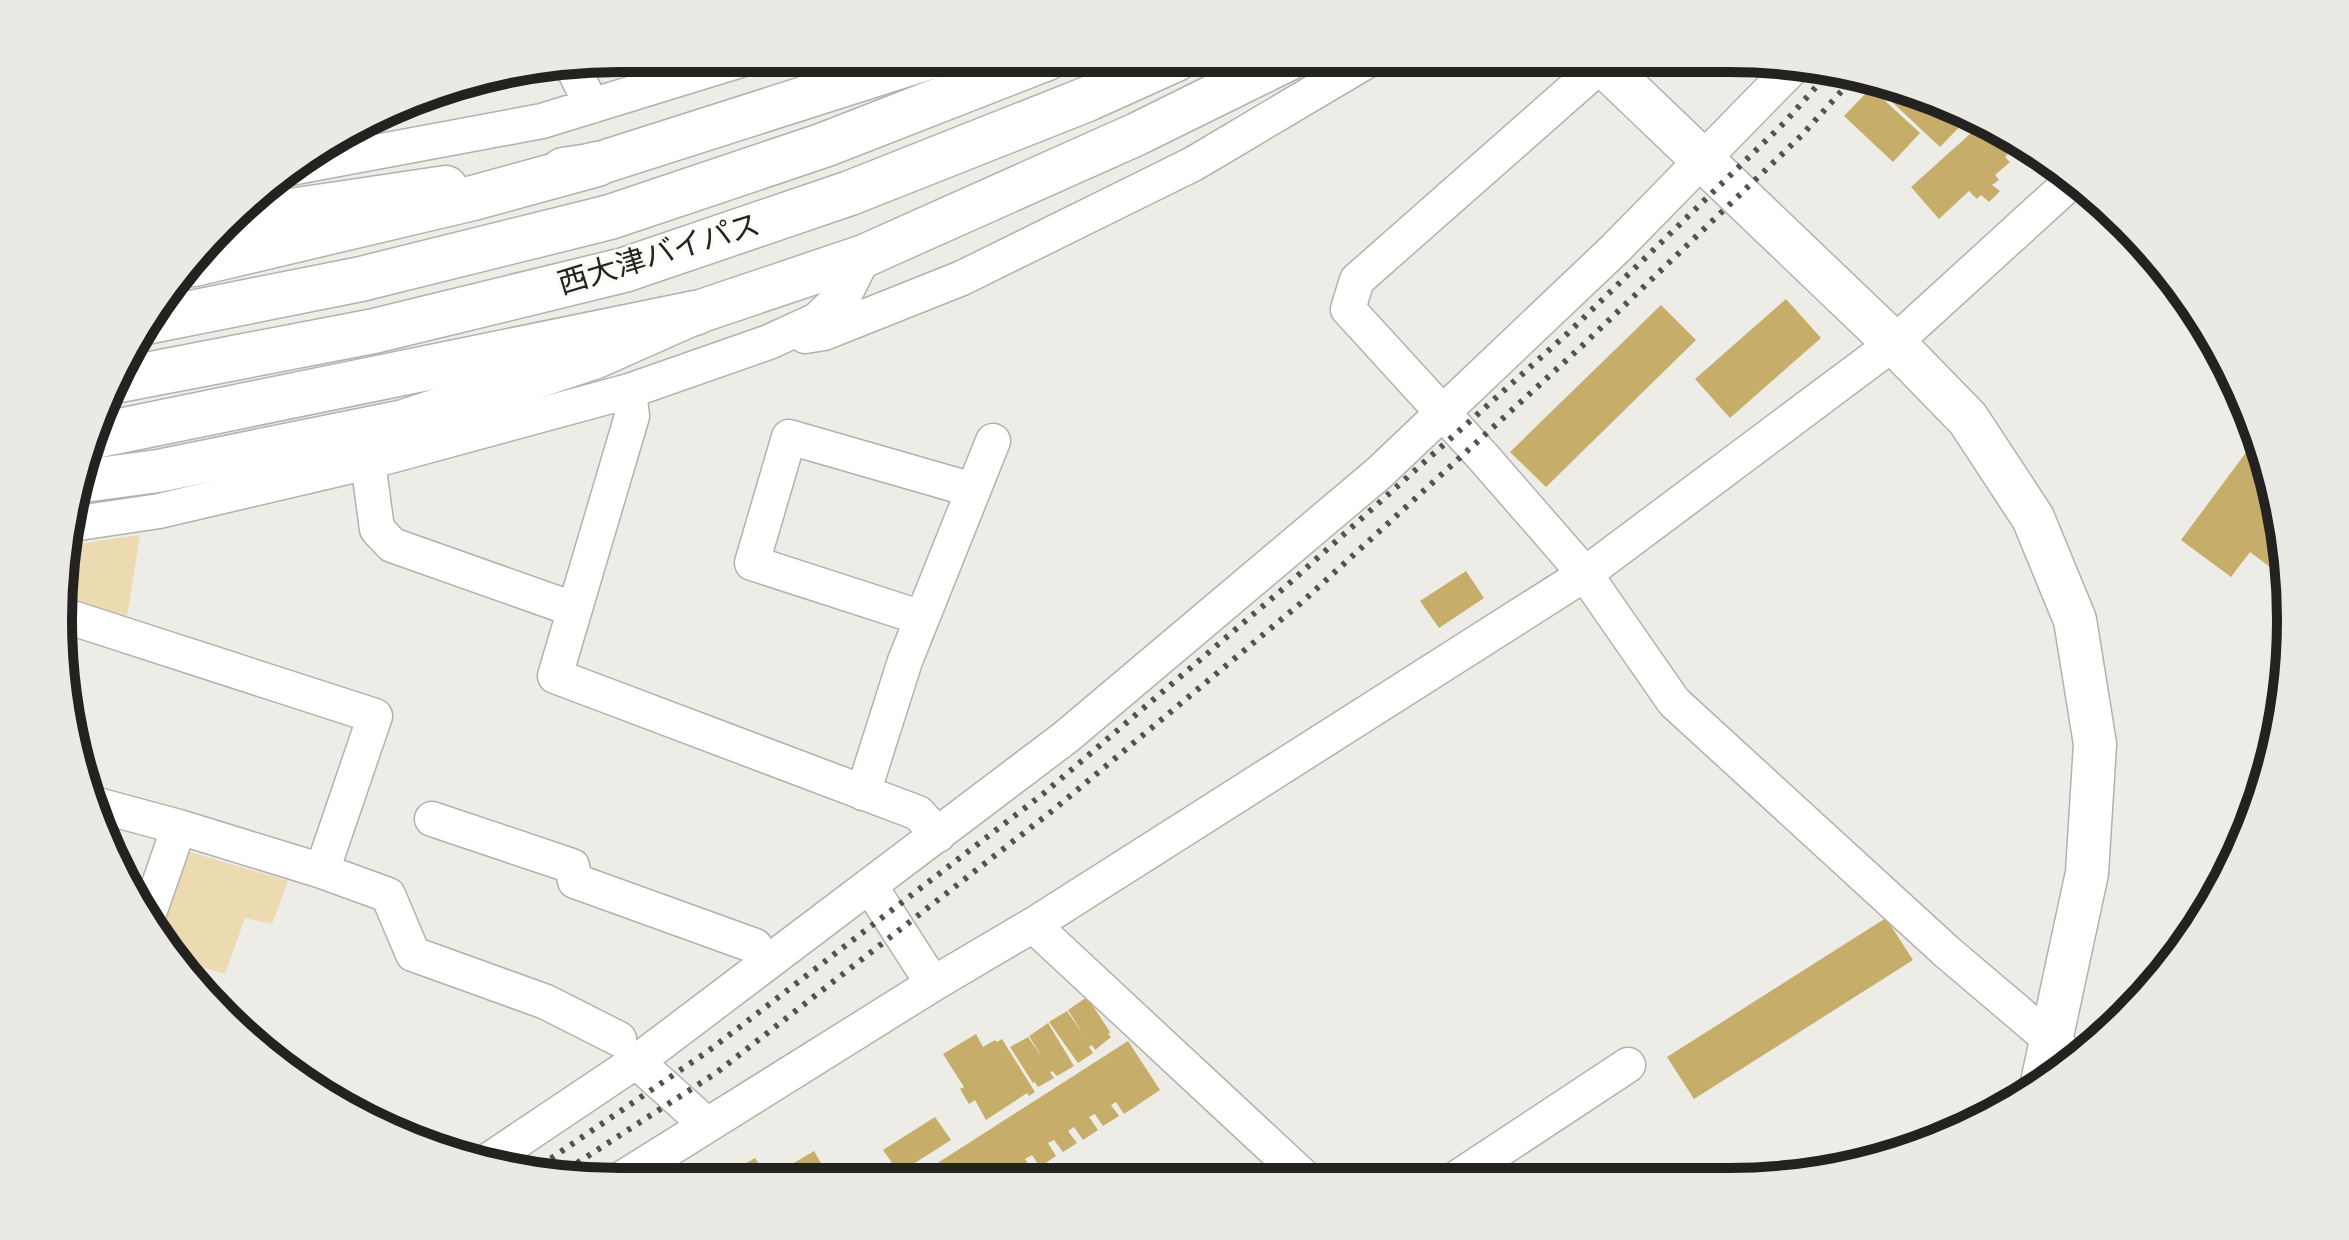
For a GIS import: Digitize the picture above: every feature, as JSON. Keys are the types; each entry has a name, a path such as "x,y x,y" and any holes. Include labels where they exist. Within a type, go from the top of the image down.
{"highway":[{"name":"西大津バイパス","path":"162,319 361,279 610,217 824,145 1011,72"},
{"name":"西大津バイパス","path":"129,378 374,331 624,270 850,193 1085,100 1147,72"},
{"path":"206,261 473,198 597,164"},
{"path":"105,434 695,313"}],"street":[{"path":"318,163 542,121 702,72"},
{"path":"251,216 597,164 885,72"},
{"path":"91,480 158,471 404,421 596,357 695,313 864,256 1137,134 1263,72"},
{"path":"769,342 824,333 962,278 1193,164 1348,72"},
{"path":"1587,72 1357,280 1348,309 1585,574 1674,702 1947,952 2063,1050"},
{"path":"1610,72 1894,343 1968,419 2033,518 2075,620 2095,744 2087,873 2063,1050"},
{"path":"576,74 592,106"},
{"path":"497,1153 628,1050 766,964 1078,727 1379,473 1616,248 1785,75"},
{"path":"639,1168 1033,925 1585,574 1894,343 2065,187"},
{"path":"81,523 159,511 368,462 629,391 769,342 817,320 846,292 864,256"},
{"path":"629,391 632,416 555,676 918,813 938,835"},
{"path":"922,618 752,563 789,437 973,490"},
{"path":"863,793 905,661 993,441"},
{"path":"368,462 377,529 392,545 573,609"},
{"path":"72,618 375,716 322,871"},
{"path":"105,807 322,871 388,895 413,954 546,1002 628,1050 707,1125"},
{"path":"432,819 572,866 575,881 755,946 766,964"},
{"path":"152,905 179,827"},
{"path":"870,886 933,984"},
{"path":"1033,925 1294,1168"},
{"path":"1472,1168 1628,1065"}],"shaded area":[{"path":"140,535 126,623 72,611 78,544"},
{"path":"187,851 288,881 272,924 245,918 225,974 194,965 165,925"}],"building":[{"path":"1869,90 1876,92 1920,133 1893,162 1844,116"},
{"path":"1885,95 1962,125 1940,147"},
{"path":"1974,130 1999,143 2008,154 2005,157 2010,162 1995,175 1999,180 1992,185 2000,191 1989,202 1981,195 1977,199 1969,191 1939,219 1911,187"},
{"path":"1786,299 1821,338 1730,418 1695,379"},
{"path":"1661,305 1696,340 1546,487 1510,452"},
{"path":"2249,448 2266,513 2275,571 2250,552 2231,577 2181,540"},
{"path":"1466,571 1484,598 1439,628 1420,601"},
{"path":"1886,918 1913,960 1694,1099 1667,1057"},
{"path":"1087,997 1111,1037 1095,1050 1092,1045 1089,1047 1093,1053 1078,1063 1049,1022 1067,1011 1083,1034 1068,1010"},
{"path":"1048,1023 1074,1066 1057,1076 1050,1072 1054,1078 1038,1087 1010,1047 1028,1037 1042,1057 1029,1036"},
{"path":"976,1034 983,1047 1002,1039 1035,1092 1029,1096 1027,1093 986,1120 975,1100 969,1104 960,1089 964,1087 943,1054"},
{"path":"1128,1041 1160,1090 1124,1114 1116,1102 1111,1105 1119,1116 1103,1126 1095,1114 1089,1117 1098,1130 1083,1140 1074,1127 1068,1131 1077,1143 1063,1152 1054,1140 1048,1143 1056,1156 1040,1167 1032,1155 1025,1159 1031,1168 930,1168"},
{"path":"935,1117 951,1140 907,1168 896,1168 883,1150"},
{"path":"814,1151 824,1168 788,1168"},
{"path":"755,1158 762,1168 740,1168"}],"railway":[{"path":"545,1162 707,1052 1043,794 1284,588 1568,333 1785,122 1822,81"},
{"path":"573,1166 716,1073 1052,811 1301,603 1583,345 1802,135 1847,85"}]}
